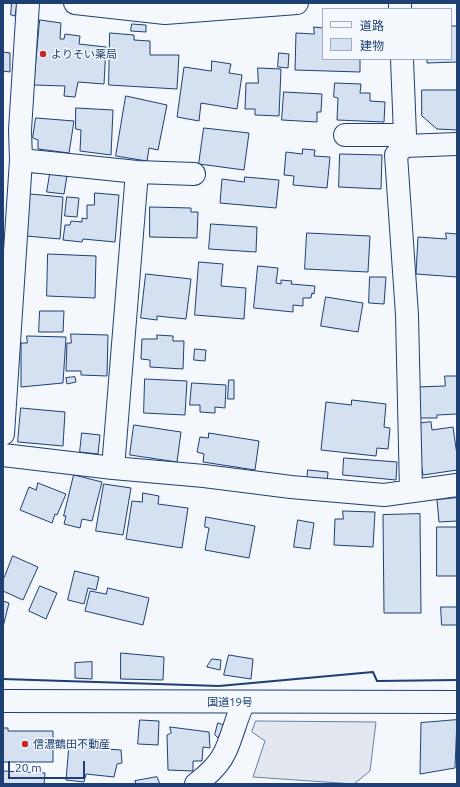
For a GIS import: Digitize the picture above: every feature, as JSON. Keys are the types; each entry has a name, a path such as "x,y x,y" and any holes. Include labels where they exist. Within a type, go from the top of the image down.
{"main road":[{"path":"3,434 21,160 12,130 28,3"},
{"path":"75,3 165,12 297,3"},
{"path":"402,60 405,140 396,155 407,314 411,491"},
{"path":"345,135 457,144"},
{"path":"21,160 138,172 194,174"},
{"path":"113,468 138,172"},
{"path":"3,455 384,496 457,485"},
{"name":"国道19号","path":"3,701 457,702"},
{"path":"196,784 209,774 225,752 237,716 244,702"}],"shaded area":[{"path":"256,721 376,722 370,771 354,784 253,777 265,741 252,732"}],"building":[{"path":"12,3 17,3 15,16 11,15"},
{"path":"40,20 61,23 60,39 64,39 65,34 80,36 79,44 106,47 104,84 78,82 75,97 64,96 65,86 34,85"},
{"path":"132,24 146,25 146,32 131,31"},
{"path":"452,26 457,26 457,62 427,63 427,60 452,60"},
{"path":"314,27 322,28 322,60 360,60 360,72 295,70 296,33 314,34"},
{"path":"110,33 134,35 134,40 150,41 150,55 179,55 177,89 109,85"},
{"path":"3,52 10,53 10,72 3,71"},
{"path":"279,53 289,54 288,68 278,67"},
{"path":"212,61 231,64 229,73 242,75 237,109 201,103 199,121 177,117 184,67 211,71"},
{"path":"258,68 281,69 279,116 255,115 255,109 245,109 246,83 258,83"},
{"path":"335,83 361,84 360,93 370,93 370,101 385,102 384,122 337,120 338,98 334,97"},
{"path":"422,90 457,90 457,130 437,129 422,116"},
{"path":"284,92 322,94 321,112 317,112 317,122 282,120"},
{"path":"126,96 167,105 158,150 149,148 147,161 116,156"},
{"path":"76,108 113,110 111,155 80,151 81,130 76,129"},
{"path":"36,118 74,121 69,153 38,149 38,140 33,138"},
{"path":"204,128 249,133 244,170 199,164"},
{"path":"303,149 315,150 314,156 330,157 327,188 293,185 294,176 284,175 286,152 302,154"},
{"path":"340,154 382,155 381,189 339,187"},
{"path":"50,174 67,176 64,194 47,192"},
{"path":"245,177 279,180 276,208 220,203 222,179 244,182"},
{"path":"95,193 119,195 115,242 83,239 82,242 63,240 65,225 70,225 71,221 82,222 82,218 87,219 87,205 94,205"},
{"path":"30,194 63,197 60,239 26,236"},
{"path":"67,197 79,198 77,217 65,216"},
{"path":"150,207 191,208 191,212 198,212 197,238 150,237"},
{"path":"211,224 257,227 256,252 209,249"},
{"path":"307,233 370,236 368,272 305,269"},
{"path":"446,233 457,234 457,277 416,274 418,237 446,239"},
{"path":"48,254 96,256 95,298 47,296"},
{"path":"199,262 223,264 221,286 246,288 244,319 195,315"},
{"path":"258,266 278,268 276,283 281,284 281,280 292,281 291,284 315,286 314,294 312,293 311,298 303,298 303,306 293,305 293,312 254,308"},
{"path":"146,274 191,279 186,319 157,316 157,320 141,318"},
{"path":"370,277 386,277 384,304 369,303"},
{"path":"326,297 363,303 358,332 321,326"},
{"path":"40,311 64,311 63,332 39,332"},
{"path":"71,334 108,335 107,376 81,375 81,371 66,371 67,343 71,343"},
{"path":"157,335 173,336 173,341 184,341 183,369 150,367 150,360 141,359 142,339 157,339"},
{"path":"27,336 66,337 63,383 21,387 21,343 27,343"},
{"path":"195,349 206,350 205,361 194,360"},
{"path":"445,376 457,376 457,414 437,415 437,418 417,418 416,387 445,386"},
{"path":"75,377 76,382 67,384 66,378"},
{"path":"145,379 187,381 185,415 144,413"},
{"path":"229,380 234,380 234,399 228,399"},
{"path":"192,383 226,385 225,408 215,407 215,413 200,412 200,405 190,405"},
{"path":"352,400 386,404 384,427 390,428 388,449 377,448 376,456 321,450 326,402 351,405"},
{"path":"21,408 65,412 63,446 18,442"},
{"path":"431,422 432,430 453,427 457,455 457,470 423,475 415,424"},
{"path":"134,425 181,432 177,462 130,455"},
{"path":"82,433 100,435 98,454 80,452"},
{"path":"209,433 259,441 255,470 203,462 204,454 197,452 200,437 208,438"},
{"path":"344,458 397,462 396,480 343,475"},
{"path":"308,470 328,472 327,483 307,481"},
{"path":"74,475 102,482 92,521 82,519 80,528 64,524 66,516 64,516"},
{"path":"38,483 66,494 57,515 55,514 52,523 20,510 29,487 36,490"},
{"path":"104,484 131,488 123,535 96,531"},
{"path":"143,493 159,496 158,504 188,508 182,548 126,539 132,501 142,502"},
{"path":"457,498 457,521 439,522 437,500"},
{"path":"343,511 375,512 373,547 334,545 335,519 343,519"},
{"path":"420,514 421,613 384,613 383,515"},
{"path":"206,517 255,526 249,558 205,550 209,528 205,527"},
{"path":"298,520 314,523 310,549 294,547"},
{"path":"437,527 457,527 457,576 437,576"},
{"path":"13,556 38,567 23,600 3,591 3,576 4,577"},
{"path":"75,571 99,577 96,590 88,588 84,604 68,600"},
{"path":"40,586 57,593 46,619 29,611"},
{"path":"108,588 149,598 143,625 85,611 90,591 106,594"},
{"path":"3,601 9,603 3,627"},
{"path":"441,607 457,607 457,625 442,625"},
{"path":"121,653 164,657 163,680 121,679"},
{"path":"229,655 253,659 251,679 224,675"},
{"path":"212,659 221,660 220,670 207,667"},
{"path":"92,662 92,679 75,678 75,663"},
{"path":"140,720 159,721 158,745 138,744"},
{"path":"457,720 455,768 420,774 421,723"},
{"path":"218,723 224,725 218,738 215,735"},
{"path":"170,727 209,732 210,748 203,747 202,761 193,761 193,771 168,770 167,735 171,733"},
{"path":"3,728 8,728 8,731 53,731 53,762 3,762"},
{"path":"87,739 108,740 107,749 121,750 122,763 117,764 114,777 86,774 84,782 66,780 69,745 86,746"},
{"path":"3,771 45,773 44,784 3,784"},
{"path":"157,777 160,784 136,784 135,781"}],"wall":[{"path":"3,679 219,686 373,672 377,681 457,680"}],"place":[{"name":"よりそい薬局","path":"43,54"},
{"name":"信濃鶴田不動産","path":"25,744"}]}
